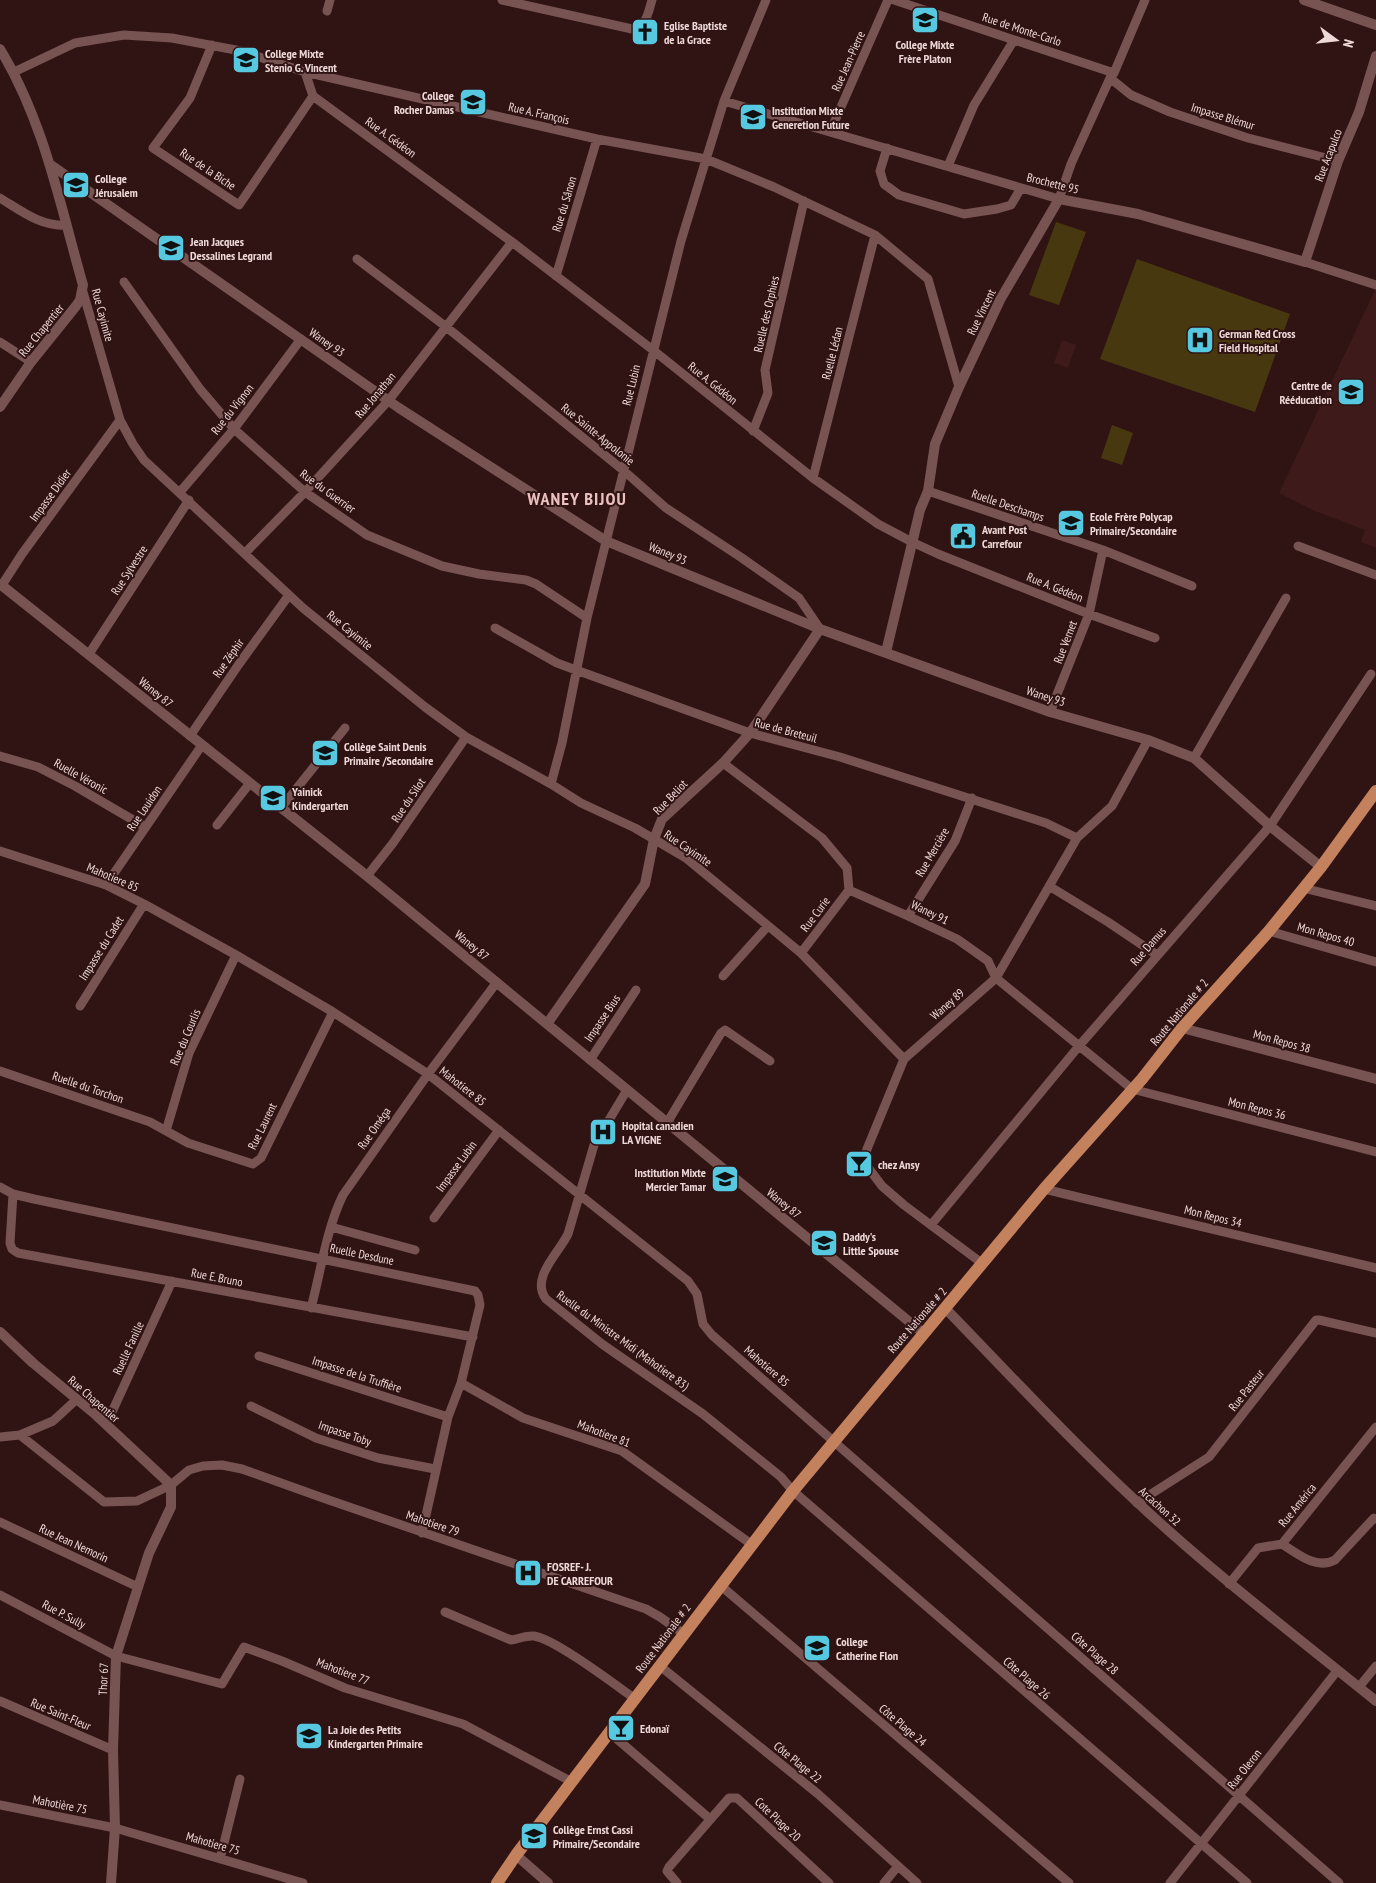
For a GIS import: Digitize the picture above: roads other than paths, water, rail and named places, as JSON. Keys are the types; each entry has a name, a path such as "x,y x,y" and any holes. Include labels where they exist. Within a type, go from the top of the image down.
{"main road":[{"name":"Route Nationale # 2","path":"497,1883 516,1855 610,1733 634,1698 793,1491 923,1333 983,1264 1044,1188 1142,1079 1182,1028 1269,931 1321,867 1376,792"}],"street":[{"path":"327,11 330,0"},
{"path":"502,0 632,29 639,27 645,22 652,0"},
{"name":"Rue Lubin","path":"551,784 562,743 587,618 681,241 724,101 766,0"},
{"name":"Rue Jean-Pierre","path":"830,132 888,0"},
{"name":"Rue de Monte-Carlo","path":"894,0 1112,75"},
{"name":"Rue Vincent","path":"886,652 920,510 928,491 935,444 958,387 1000,300 1059,199 1071,164 1144,0"},
{"path":"1304,0 1376,25"},
{"name":"Rue A. François","path":"14,72 75,43 124,35 172,38 241,51 304,72 597,139 706,159 774,187 875,235 928,279 958,387"},
{"path":"948,166 974,105 1014,40"},
{"name":"Rue de la Biche","path":"212,45 190,98 153,148 239,205 313,96"},
{"name":"Rue Cayimite","path":"0,49 14,72 51,165 83,285 83,292 120,420 144,460 289,595 425,707 466,737 551,784 581,803 634,828 686,858 767,927 801,953 904,1059"},
{"name":"Rue Acapulco","path":"1305,262 1338,161 1359,112 1376,56"},
{"path":"304,72 313,96"},
{"name":"Impasse Blémur","path":"1112,75 1131,94 1184,118 1248,138 1338,161"},
{"name":"Rue A. Gédéon","path":"313,96 512,242 653,350 813,478 878,524 912,542 1089,614 1155,638"},
{"name":"Brochette 95","path":"724,101 1059,199 1138,214 1305,262 1376,285"},
{"name":"Rue du Sânon","path":"556,276 597,139"},
{"path":"887,148 880,171 884,184 899,195 964,214 1010,205 1021,188"},
{"name":"Waney 93","path":"51,165 389,400 606,541 820,628 1050,712 1148,740 1194,758 1270,826 1321,867"},
{"path":"0,198 39,221 57,226 66,225"},
{"name":"Ruelle des Orphies","path":"753,431 768,393 765,370 804,201"},
{"name":"Ruelle Lédan","path":"813,478 875,235"},
{"name":"Rue Jonathan","path":"245,553 306,492 389,400 512,242"},
{"name":"Rue Sainte-Appolonie","path":"357,259 445,326 623,470 666,508 799,598 820,628"},
{"name":"Rue du Guerrier","path":"124,282 200,389 234,429 306,492 367,535 442,566 479,574 526,580 536,584 587,618"},
{"name":"Rue Chapentier","path":"0,407 31,362 76,306 83,292"},
{"name":"Rue du Vignon","path":"180,492 234,429 300,339"},
{"path":"0,342 31,362"},
{"name":"Impasse Didier","path":"1,584 120,420"},
{"name":"Ruelle Deschamps","path":"928,491 1103,550 1192,586"},
{"name":"Rue Sylvestre","path":"89,654 189,500"},
{"path":"1298,546 1376,575"},
{"name":"Rue Vernet","path":"1050,712 1089,614 1103,550"},
{"name":"Waney 87","path":"1,584 367,876 923,1333"},
{"name":"Rue Zéphir","path":"190,736 289,595"},
{"path":"1194,758 1286,598"},
{"name":"Rue de Breteuil","path":"495,628 557,664 750,733 840,757 972,798 1046,823 1077,838"},
{"name":"Rue Beliot","path":"548,1024 645,884 654,839 662,820 723,763 750,733 820,628"},
{"name":"Rue Damus","path":"931,1225 1156,955 1270,826 1371,674"},
{"path":"281,808 345,728"},
{"name":"Rue du Silot","path":"367,876 393,844 466,737"},
{"name":"Waney 89","path":"983,1264 882,1186 864,1162 867,1149 904,1059 996,978 1077,838 1112,806 1148,740"},
{"name":"Rue Louidon","path":"106,885 202,745"},
{"name":"Ruelle Véronic","path":"0,756 38,767 75,786 145,827"},
{"path":"723,763 822,838 847,868 849,890"},
{"path":"217,825 250,783"},
{"name":"Rue Mercière","path":"908,916 955,841 972,798"},
{"name":"Mahotiere 85","path":"0,851 106,885 144,904 333,1012 428,1074 688,1281 697,1294 703,1324 706,1329 834,1441"},
{"path":"1049,886 1108,922 1156,955"},
{"path":"1303,888 1376,906"},
{"name":"Waney 91","path":"849,890 957,939 988,961 996,978 1132,1089"},
{"name":"Rue Curie","path":"801,953 849,890"},
{"name":"Impasse du Cadet","path":"80,1006 144,904"},
{"path":"723,976 767,927"},
{"name":"Mon Repos 40","path":"1269,931 1376,962"},
{"name":"Rue du Courlis","path":"166,1131 189,1053 236,956"},
{"name":"Rue Oméga","path":"312,1308 331,1227 336,1209 343,1195 428,1074 497,982"},
{"name":"Impasse Bius","path":"590,1060 636,990"},
{"name":"Rue Laurent","path":"166,1131 188,1143 253,1164 258,1162 333,1012"},
{"name":"Mon Repos 38","path":"1182,1028 1376,1079"},
{"path":"667,1123 721,1033 725,1030 770,1061"},
{"name":"Ruelle du Torchon","path":"0,1071 132,1115 166,1131"},
{"name":"Mon Repos 36","path":"1132,1089 1376,1152"},
{"name":"Ruelle du Ministre Midi (Mahotiere 83)","path":"626,1090 594,1145 578,1195 573,1220 563,1245 545,1272 542,1280 542,1294 602,1344 703,1414 781,1477 793,1491"},
{"name":"Impasse Lubin","path":"434,1218 499,1130"},
{"name":"Ruelle Desdune","path":"0,1187 13,1194 475,1291 480,1305 473,1337 461,1383 448,1417 422,1533"},
{"name":"Mon Repos 34","path":"1044,1188 1376,1268"},
{"name":"Rue E. Bruno","path":"13,1194 10,1243 12,1249 18,1253 473,1337"},
{"path":"331,1227 415,1250"},
{"name":"Ruelle Fanille","path":"106,1425 172,1281"},
{"name":"Arcachon 32","path":"945,1308 1137,1503 1229,1584 1376,1701"},
{"name":"Rue Pasteur","path":"1137,1503 1209,1457 1316,1320 1376,1333"},
{"name":"Rue Chapentier","path":"0,1332 171,1485"},
{"name":"Impasse de la Truffière","path":"259,1356 448,1417"},
{"name":"Mahotiere 81","path":"461,1383 523,1418 622,1451 751,1544"},
{"path":"0,1437 20,1435 53,1421 76,1399"},
{"name":"Impasse Toby","path":"251,1406 316,1438 378,1458 435,1469"},
{"name":"Rue América","path":"1229,1584 1258,1548 1282,1544 1376,1427"},
{"name":"Mahotiere 79","path":"20,1435 104,1502 137,1500 171,1485 189,1470 222,1464 242,1469 422,1533 646,1609 684,1634"},
{"name":"Côte Plage 28","path":"834,1441 1339,1883"},
{"name":"Thor 67","path":"111,1883 115,1828 113,1750 116,1656 149,1553 171,1506 171,1485"},
{"name":"Côte Plage 26","path":"793,1491 1247,1883"},
{"path":"1282,1544 1316,1564 1327,1564 1335,1560 1375,1517"},
{"name":"Rue Jean Nemorin","path":"0,1522 138,1587"},
{"name":"Côte Plage 24","path":"720,1585 1070,1883"},
{"name":"Rue P. Sully","path":"0,1595 116,1656"},
{"path":"444,1612 511,1640 526,1636 544,1639 634,1698"},
{"name":"Mahotiere 77","path":"116,1656 222,1684 244,1647 282,1660 345,1688 462,1724 572,1782"},
{"name":"Côte Plage 22","path":"660,1666 818,1794 916,1883"},
{"path":"1359,1687 1376,1666"},
{"name":"Rue Oleron","path":"1170,1883 1337,1671"},
{"name":"Rue Saint-Fleur","path":"0,1701 113,1750"},
{"path":"610,1733 710,1819"},
{"path":"220,1859 240,1779"},
{"name":"Cote Plage 20","path":"677,1883 667,1871 669,1867 729,1798 737,1798 829,1883"},
{"name":"Mahotière 75","path":"0,1806 115,1828"},
{"name":"Mahotiere 75","path":"115,1828 303,1883"},
{"path":"516,1855 548,1883"},
{"path":"884,1883 898,1866"}],"place":[{"name":"College Mixte Frère Platon","path":"925,20"},
{"name":"Eglise Baptiste de la Grace","path":"645,32"},
{"name":"College Mixte Stenio G. Vincent","path":"246,60"},
{"name":"College Rocher Damas","path":"473,102"},
{"name":"Institution Mixte Generetion Future","path":"753,117"},
{"name":"College Jérusalem","path":"76,185"},
{"name":"Jean Jacques Dessalines Legrand","path":"171,248"},
{"name":"German Red Cross Field Hospital","path":"1200,340"},
{"name":"Centre de Rééducation","path":"1351,392"},
{"name":"Ecole Frère Polycap Primaire/Secondaire","path":"1071,523"},
{"name":"Avant Post Carrefour","path":"963,536"},
{"name":"Collège Saint Denis Primaire /Secondaire","path":"325,753"},
{"name":"Yainick Kindergarten","path":"273,798"},
{"name":"Hopital canadien LA VIGNE","path":"603,1132"},
{"name":"chez Ansy","path":"859,1164"},
{"name":"Institution Mixte Mercier Tamar","path":"725,1179"},
{"name":"Daddy's Little Spouse","path":"824,1243"},
{"name":"FOSREF- J. DE CARREFOUR","path":"528,1573"},
{"name":"College Catherine Flon","path":"817,1648"},
{"name":"Edonaï","path":"621,1728"},
{"name":"La Joie des Petits Kindergarten Primaire","path":"309,1736"},
{"name":"Collège Ernst Cassi Primaire/Secondaire","path":"534,1836"}],"district":[{"name":"WANEY BIJOU","path":"577,498"}]}
